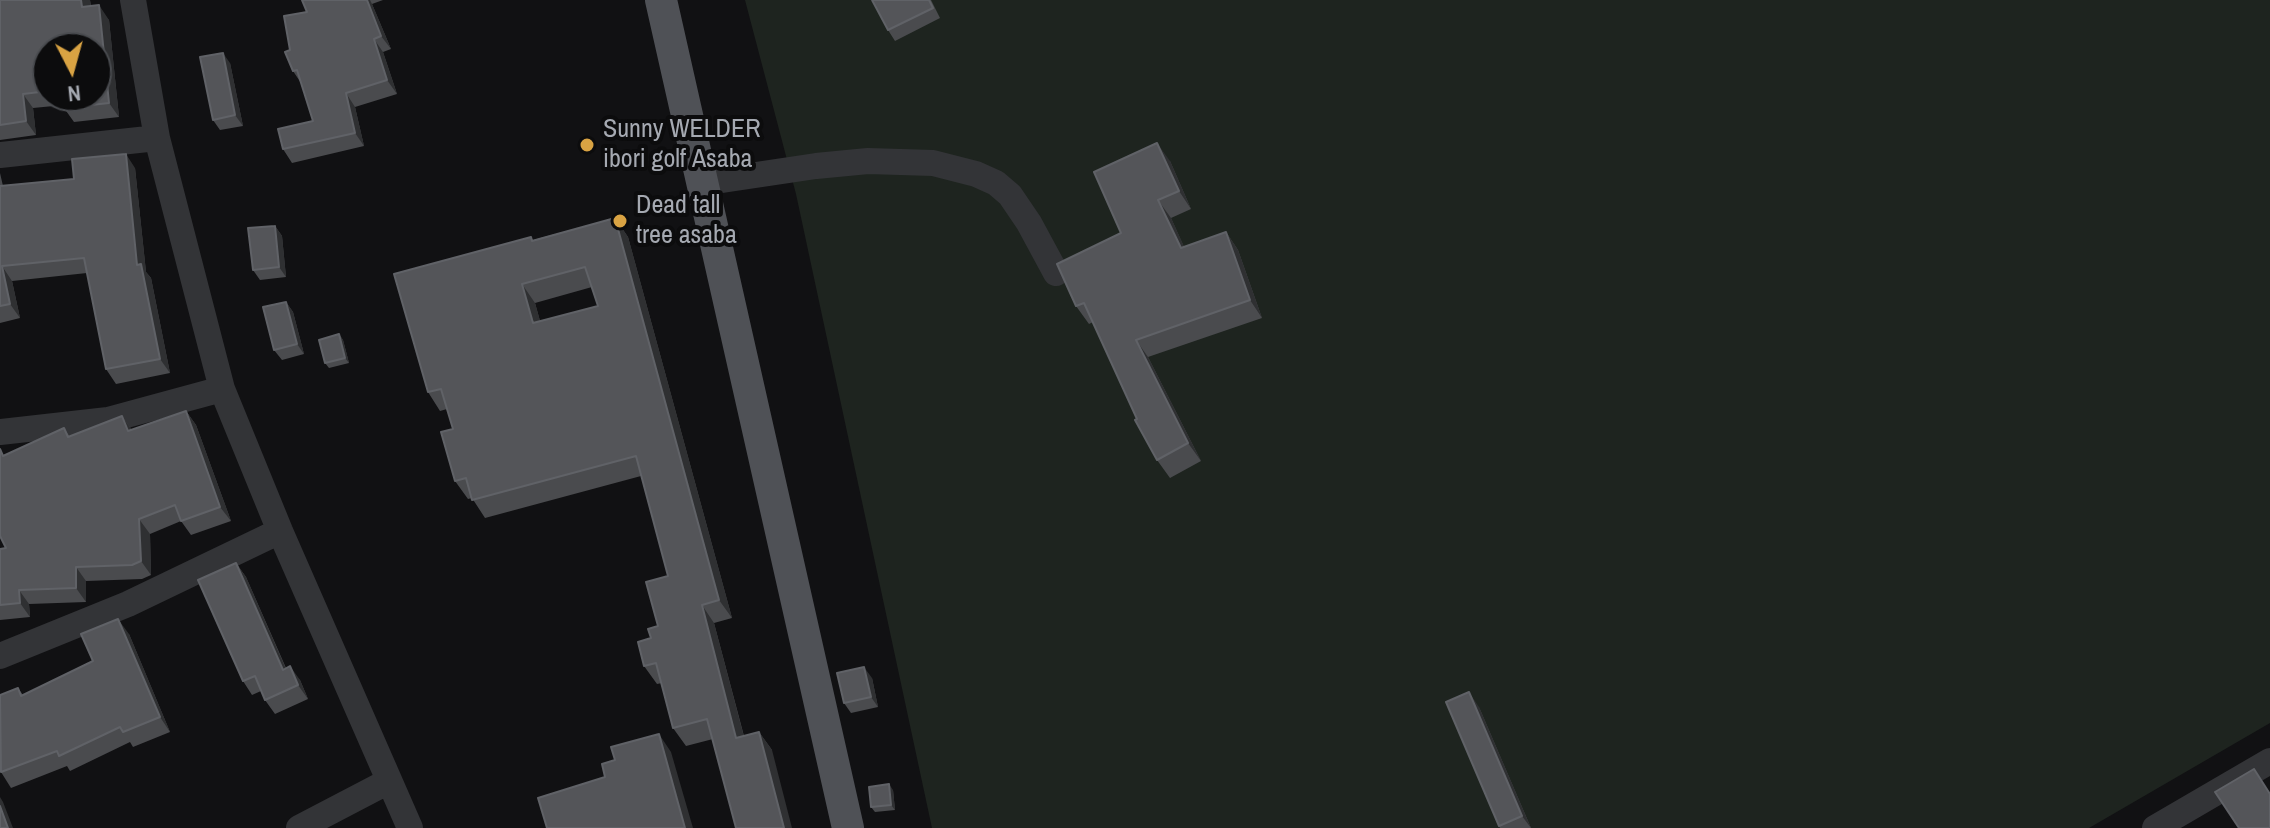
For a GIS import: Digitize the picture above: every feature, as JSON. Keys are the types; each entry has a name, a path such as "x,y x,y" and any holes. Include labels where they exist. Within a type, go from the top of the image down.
{"main road":[{"path":"661,0 848,828"}],"street":[{"path":"133,0 157,138 222,389 280,531 410,828"},
{"path":"0,155 157,138"},
{"path":"702,183 868,161 933,163 976,174 996,183 1010,195 1056,273"},
{"path":"0,432 108,420 222,389"},
{"path":"0,656 128,604 280,531"},
{"path":"2155,828 2270,761"},
{"path":"299,828 389,781"}],"shaded area":[{"path":"745,0 2270,0 2270,723 2089,828 932,828 796,194"}],"building":[{"path":"0,0 81,0 82,7 99,5 102,32 32,32 32,93 23,94 26,121 0,125"},
{"path":"302,0 367,0 381,36 374,39 387,80 346,93 355,133 283,149 278,129 313,121 297,70 293,71 285,52 290,50 284,16 307,12"},
{"path":"872,0 929,0 933,8 888,30"},
{"path":"223,53 235,115 213,120 200,57"},
{"path":"1157,143 1179,191 1158,200 1181,248 1226,232 1250,300 1136,340 1188,443 1157,460 1135,420 1084,303 1076,306 1057,264 1121,233 1094,172"},
{"path":"126,154 137,265 141,264 160,359 106,369 84,258 2,266 10,304 0,306 0,186 74,179 72,159"},
{"path":"615,218 719,600 702,605 736,738 759,732 784,828 736,828 707,719 673,728 656,663 644,666 638,642 651,638 648,629 658,626 646,582 668,576 636,456 472,500 466,478 455,481 441,432 453,429 441,389 428,392 394,274 531,237 532,241","holes":["585,267 598,306 533,323 522,284"]},
{"path":"275,226 279,267 253,270 248,228"},
{"path":"286,302 297,344 274,350 263,307"},
{"path":"339,334 345,358 325,363 319,340"},
{"path":"186,411 220,507 181,521 175,505 139,519 141,561 132,565 76,567 76,588 19,590 20,603 0,605 0,549 6,548 0,536 0,449 3,456 64,428 68,437 122,416 128,431"},
{"path":"236,563 283,670 290,666 298,685 265,700 255,676 243,681 198,580"},
{"path":"118,619 160,717 123,732 120,727 59,756 57,751 1,772 0,695 18,688 21,696 93,661 81,634"},
{"path":"864,667 871,697 844,703 837,673"},
{"path":"1469,692 1522,816 1499,826 1446,702"},
{"path":"659,734 685,828 547,828 538,798 605,777 602,764 615,760 611,747"},
{"path":"2254,769 2270,794 2270,828 2239,828 2215,792"},
{"path":"889,784 891,805 871,807 869,787"},
{"path":"0,806 8,828 0,828"}],"place":[{"name":"Sunny WELDER ibori golf Asaba","path":"587,145"},
{"name":"Dead tall tree asaba","path":"620,221"}]}
